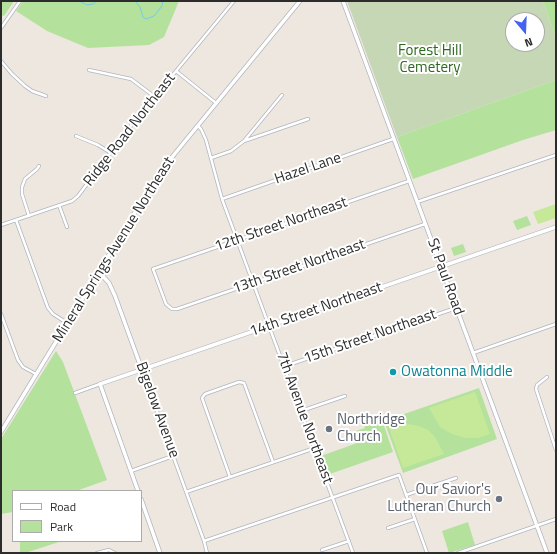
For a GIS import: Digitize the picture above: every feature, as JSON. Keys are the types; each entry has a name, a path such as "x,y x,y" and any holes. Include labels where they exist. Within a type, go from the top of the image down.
{"street":[{"path":"1,28 20,1"},
{"name":"Ridge Road Northeast","path":"1,225 72,201 78,196 155,97 234,1"},
{"name":"Mineral Springs Avenue Northeast","path":"1,432 159,173 300,1"},
{"name":"St Paul Road","path":"344,1 547,553"},
{"path":"1,61 25,86 32,91 46,96"},
{"path":"89,70 131,79 155,97"},
{"path":"176,71 216,103"},
{"path":"211,158 231,151 244,141 282,95"},
{"path":"244,141 308,119"},
{"name":"7th Avenue Northeast","path":"198,125 206,140 222,199 353,553"},
{"path":"76,136 98,145 111,153"},
{"name":"Hazel Lane","path":"222,199 394,139"},
{"path":"417,202 556,155"},
{"path":"29,216 22,194 22,187 28,176 40,166"},
{"name":"12th Street Northeast","path":"173,309 166,304 153,270 409,181"},
{"path":"59,205 67,227"},
{"path":"16,220 48,308 52,314 67,323"},
{"name":"13th Street Northeast","path":"173,309 177,309 425,224"},
{"name":"14th Street Northeast","path":"75,393 556,227"},
{"name":"Bigelow Avenue","path":"99,272 109,283 115,296 204,541 207,553"},
{"name":"15th Street Northeast","path":"285,366 456,308"},
{"path":"1,314 18,360 23,367 36,374"},
{"path":"473,353 556,324"},
{"path":"547,377 537,385 536,389 556,450"},
{"path":"230,477 202,400 205,394 239,382 244,383 274,462"},
{"path":"100,384 138,490"},
{"path":"301,411 345,396"},
{"path":"186,492 315,448"},
{"path":"131,471 173,456"},
{"path":"204,541 399,475 427,553"},
{"path":"406,495 456,478"},
{"path":"142,502 160,553"},
{"path":"388,528 415,518"},
{"path":"458,553 556,520"},
{"path":"322,550 349,541"},
{"path":"97,553 109,550 115,553"}],"green space":[{"path":"1,1 14,1 4,16 1,15"},
{"path":"23,1 179,1 164,37 149,45 88,48 47,31 16,11"},
{"name":"Forest Hill Cemetery","path":"347,1 543,1 555,35 556,34 556,80 397,137"},
{"path":"543,1 556,1 555,35"},
{"path":"556,80 556,130 523,140 413,179 397,137"},
{"path":"556,204 556,218 538,224 533,212"},
{"path":"527,216 531,225 517,230 513,221"},
{"path":"463,244 466,252 454,256 451,248"},
{"path":"56,351 63,362 107,480 79,490 12,490 12,512 1,514 1,439"},
{"path":"479,388 497,439 403,473 384,421"},
{"path":"475,392 490,434 478,438 466,438 452,434 440,427 429,408"},
{"path":"380,414 393,452 327,475 321,456 357,443 353,432 365,428 363,420"},
{"path":"403,423 419,426 428,430 435,437 444,454 403,468 388,425"},
{"path":"468,522 475,545 449,553 442,531"},
{"path":"20,542 59,542 25,553 20,553"}],"waterway":[{"path":"79,1 87,5 93,4 97,1"},
{"path":"135,1 140,7 143,17 146,19 154,16 162,6 163,1"}],"place":[{"name":"Owatonna Middle","path":"393,372"},
{"name":"Northridge Church","path":"329,429"},
{"name":"Our Savior's Lutheran Church","path":"499,499"}]}
